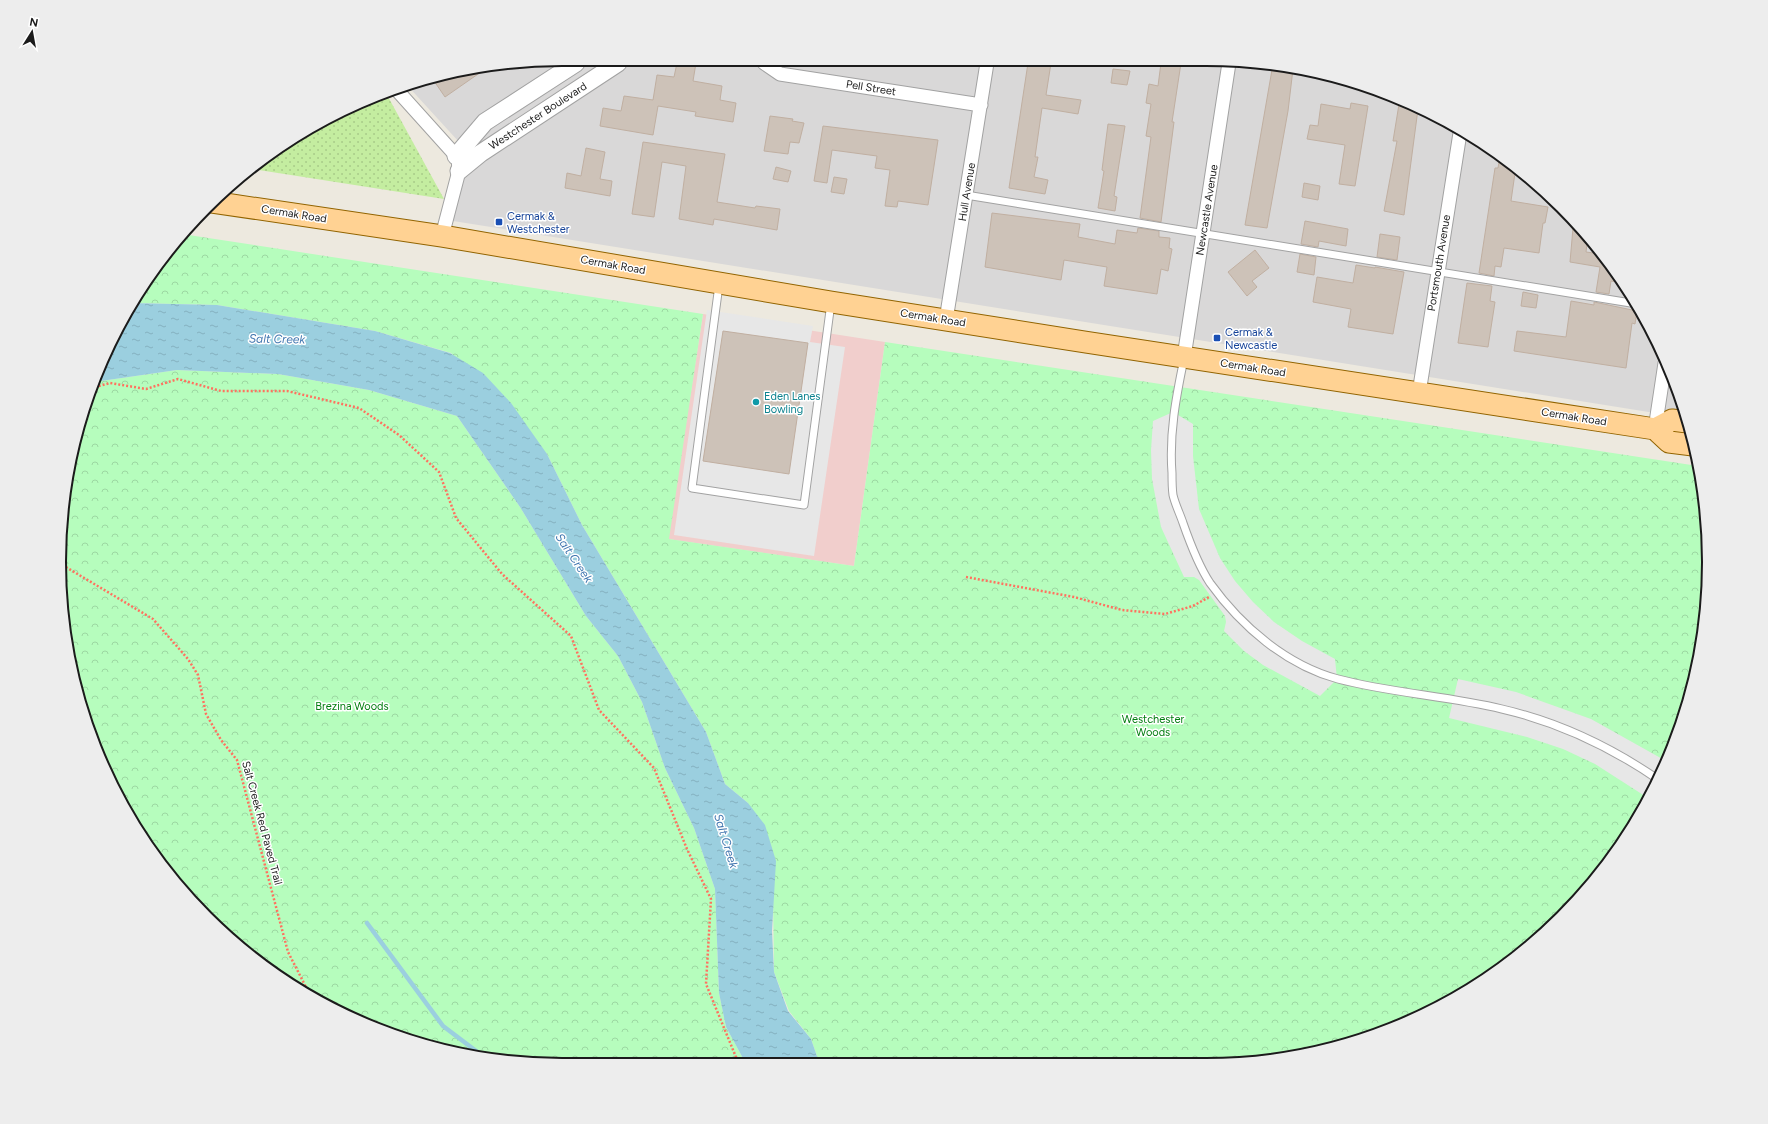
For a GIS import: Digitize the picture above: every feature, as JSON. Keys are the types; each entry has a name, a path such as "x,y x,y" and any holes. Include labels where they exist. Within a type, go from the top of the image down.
{"main road":[{"name":"Cermak Road","path":"220,203 442,236 831,302 1655,429"},
{"path":"1681,421 1672,420 1655,429 1669,442 1687,444"}],"street":[{"name":"Westchester Boulevard","path":"458,164 485,122 571,66"},
{"name":"Westchester Boulevard","path":"458,164 481,153 613,66"},
{"name":"Pell Street","path":"768,66 780,74 981,105"},
{"name":"Hull Avenue","path":"946,320 987,66"},
{"name":"Newcastle Avenue","path":"1184,357 1228,67"},
{"path":"400,93 458,164 442,236"},
{"name":"Portsmouth Avenue","path":"1418,393 1460,136"},
{"path":"1655,429 1664,371"}],"lane":[{"path":"966,196 1629,303"},
{"path":"720,283 692,488 804,504 831,302"},
{"path":"1184,357 1173,412 1170,450 1173,494 1192,548 1210,582 1248,627 1288,659 1337,679 1500,708 1537,718 1569,730 1634,763 1653,776"}],"path":[{"path":"99,386 110,383 146,390 178,379 221,391 287,391 359,408 399,435 439,472 456,518 502,574 571,636 599,710 654,768 687,850 711,899 706,984 736,1058"},
{"name":"Salt Creek Red Paved Trail","path":"66,567 153,619 188,659 198,674 206,714 221,740 237,760 288,952 306,987"},
{"path":"966,577 1074,597 1122,610 1165,614 1193,606 1218,592"}],"shaded area":[{"path":"562,66 1206,66 1271,70 1303,76 1365,92 1425,117 1454,132 1482,150 1508,168 1533,189 1557,211 1579,235 1600,260 1618,286 1636,314 1651,343 1664,372 1680,417 453,221 461,175 459,142 411,90 434,83 497,70"},
{"path":"707,310 813,326 810,342 845,347 814,556 674,535","holes":["723,331 808,344 789,473 703,461"]},
{"path":"703,314 885,342 854,566 668,539"},
{"path":"1173,412 1193,424 1193,456 1199,509 1220,558 1235,581 1253,602 1274,622 1302,641 1335,659 1337,679 1320,696 1263,665 1244,651 1224,631 1226,622 1225,616 1199,580 1194,577 1184,577 1161,527 1152,479 1151,450 1153,421"},
{"path":"1458,679 1516,692 1591,719 1661,758 1644,795 1595,764 1563,749 1527,737 1449,718"}],"green space":[{"path":"389,98 444,199 258,170 314,132 343,117"},
{"name":"Westchester Woods","path":"189,235 703,314 669,539 854,566 885,342 1692,465 1698,497 1702,562 1698,627 1685,690 1676,721 1664,752 1636,810 1600,864 1579,889 1557,913 1508,956 1454,992 1396,1020 1365,1032 1334,1041 1271,1054 1238,1057 818,1058 811,1039 789,1011 774,972 773,896 748,803 725,784 706,732 582,525 547,454 451,353 375,331 217,305 139,303 168,260"},
{"name":"Brezina Woods","path":"177,370 278,374 369,390 457,416 520,507 586,616 618,656 642,702 665,768 694,828 715,889 719,993 726,1027 743,1058 530,1057 497,1054 434,1041 403,1032 372,1020 314,992 260,956 211,913 168,864 132,810 117,781 92,721 76,659 70,627 67,594 67,530 70,497 76,465 92,403 100,381"}],"water":[{"name":"Salt Creek","path":"139,303 217,305 375,331 450,353 483,373 511,403 547,454 582,525 706,732 725,784 748,803 765,825 776,861 772,931 774,972 788,1011 811,1039 818,1058 743,1058 726,1027 719,993 715,889 694,828 665,768 642,702 618,656 586,616 520,507 457,416 369,390 278,374 177,370 100,381 117,343"}],"building":[{"path":"676,66 696,66 693,81 722,86 720,100 736,103 733,122 695,116 696,112 658,106 653,135 600,126 603,108 621,111 624,96 653,100 657,75 674,77"},
{"path":"1028,66 1051,66 1046,95 1081,100 1078,114 1042,108 1035,157 1038,157 1034,177 1048,180 1045,194 1009,188"},
{"path":"1161,66 1181,66 1172,122 1174,122 1161,222 1140,218 1151,137 1146,136 1151,104 1146,103 1149,84 1158,86"},
{"path":"1113,69 1130,71 1127,85 1111,83"},
{"path":"1272,70 1292,74 1288,111 1267,228 1245,225"},
{"path":"479,73 445,97 435,83"},
{"path":"1351,103 1368,106 1355,186 1339,184 1345,145 1307,139 1310,125 1318,126 1321,104 1350,109"},
{"path":"1399,105 1417,114 1404,215 1384,211 1397,141 1393,141"},
{"path":"770,116 793,119 792,121 804,123 799,143 790,142 788,154 764,151"},
{"path":"1108,124 1125,126 1114,196 1117,197 1115,211 1098,208 1104,171 1102,170"},
{"path":"823,126 938,140 928,205 898,201 897,207 885,206 890,170 875,168 877,156 832,150 827,183 814,181"},
{"path":"643,142 725,154 717,202 755,208 756,206 780,209 777,230 714,219 713,225 679,219 686,166 662,162 654,217 632,214"},
{"path":"586,148 605,152 600,179 612,181 610,196 565,188 567,173 581,176"},
{"path":"1499,162 1515,174 1511,201 1548,207 1545,223 1543,223 1539,253 1504,248 1501,267 1495,266 1494,276 1479,273 1495,168 1498,168"},
{"path":"776,167 791,171 788,182 773,179"},
{"path":"834,177 847,179 844,194 831,192"},
{"path":"1304,183 1320,186 1318,200 1302,197"},
{"path":"992,213 1080,224 1078,237 1115,244 1117,230 1137,233 1138,228 1159,231 1159,237 1170,238 1169,248 1172,249 1168,271 1161,269 1157,294 1104,286 1107,267 1064,260 1061,280 985,267"},
{"path":"1305,221 1348,229 1346,246 1319,241 1318,247 1301,244"},
{"path":"1573,228 1587,244 1586,252 1594,253 1615,282 1611,281 1609,294 1596,292 1600,267 1570,262"},
{"path":"1380,234 1400,237 1397,260 1377,257"},
{"path":"1255,250 1269,268 1252,281 1257,287 1247,296 1228,272"},
{"path":"1300,254 1316,257 1314,275 1297,272"},
{"path":"1356,265 1404,272 1393,334 1348,327 1351,309 1313,302 1317,277 1353,283"},
{"path":"1467,283 1492,286 1490,301 1495,302 1488,347 1458,343"},
{"path":"1523,292 1538,295 1536,308 1521,306"},
{"path":"1571,301 1594,305 1594,302 1634,310 1636,315 1635,324 1632,323 1626,368 1514,351 1517,331 1566,337"},
{"name":"Eden Lanes Bowling","path":"723,331 808,343 789,474 703,461"}],"waterway":[{"path":"367,923 443,1026 474,1050"}],"place":[{"name":"Cermak & Westchester","path":"499,222"},
{"name":"Cermak & Newcastle","path":"1217,338"},
{"name":"Eden Lanes Bowling","path":"756,402"}]}
